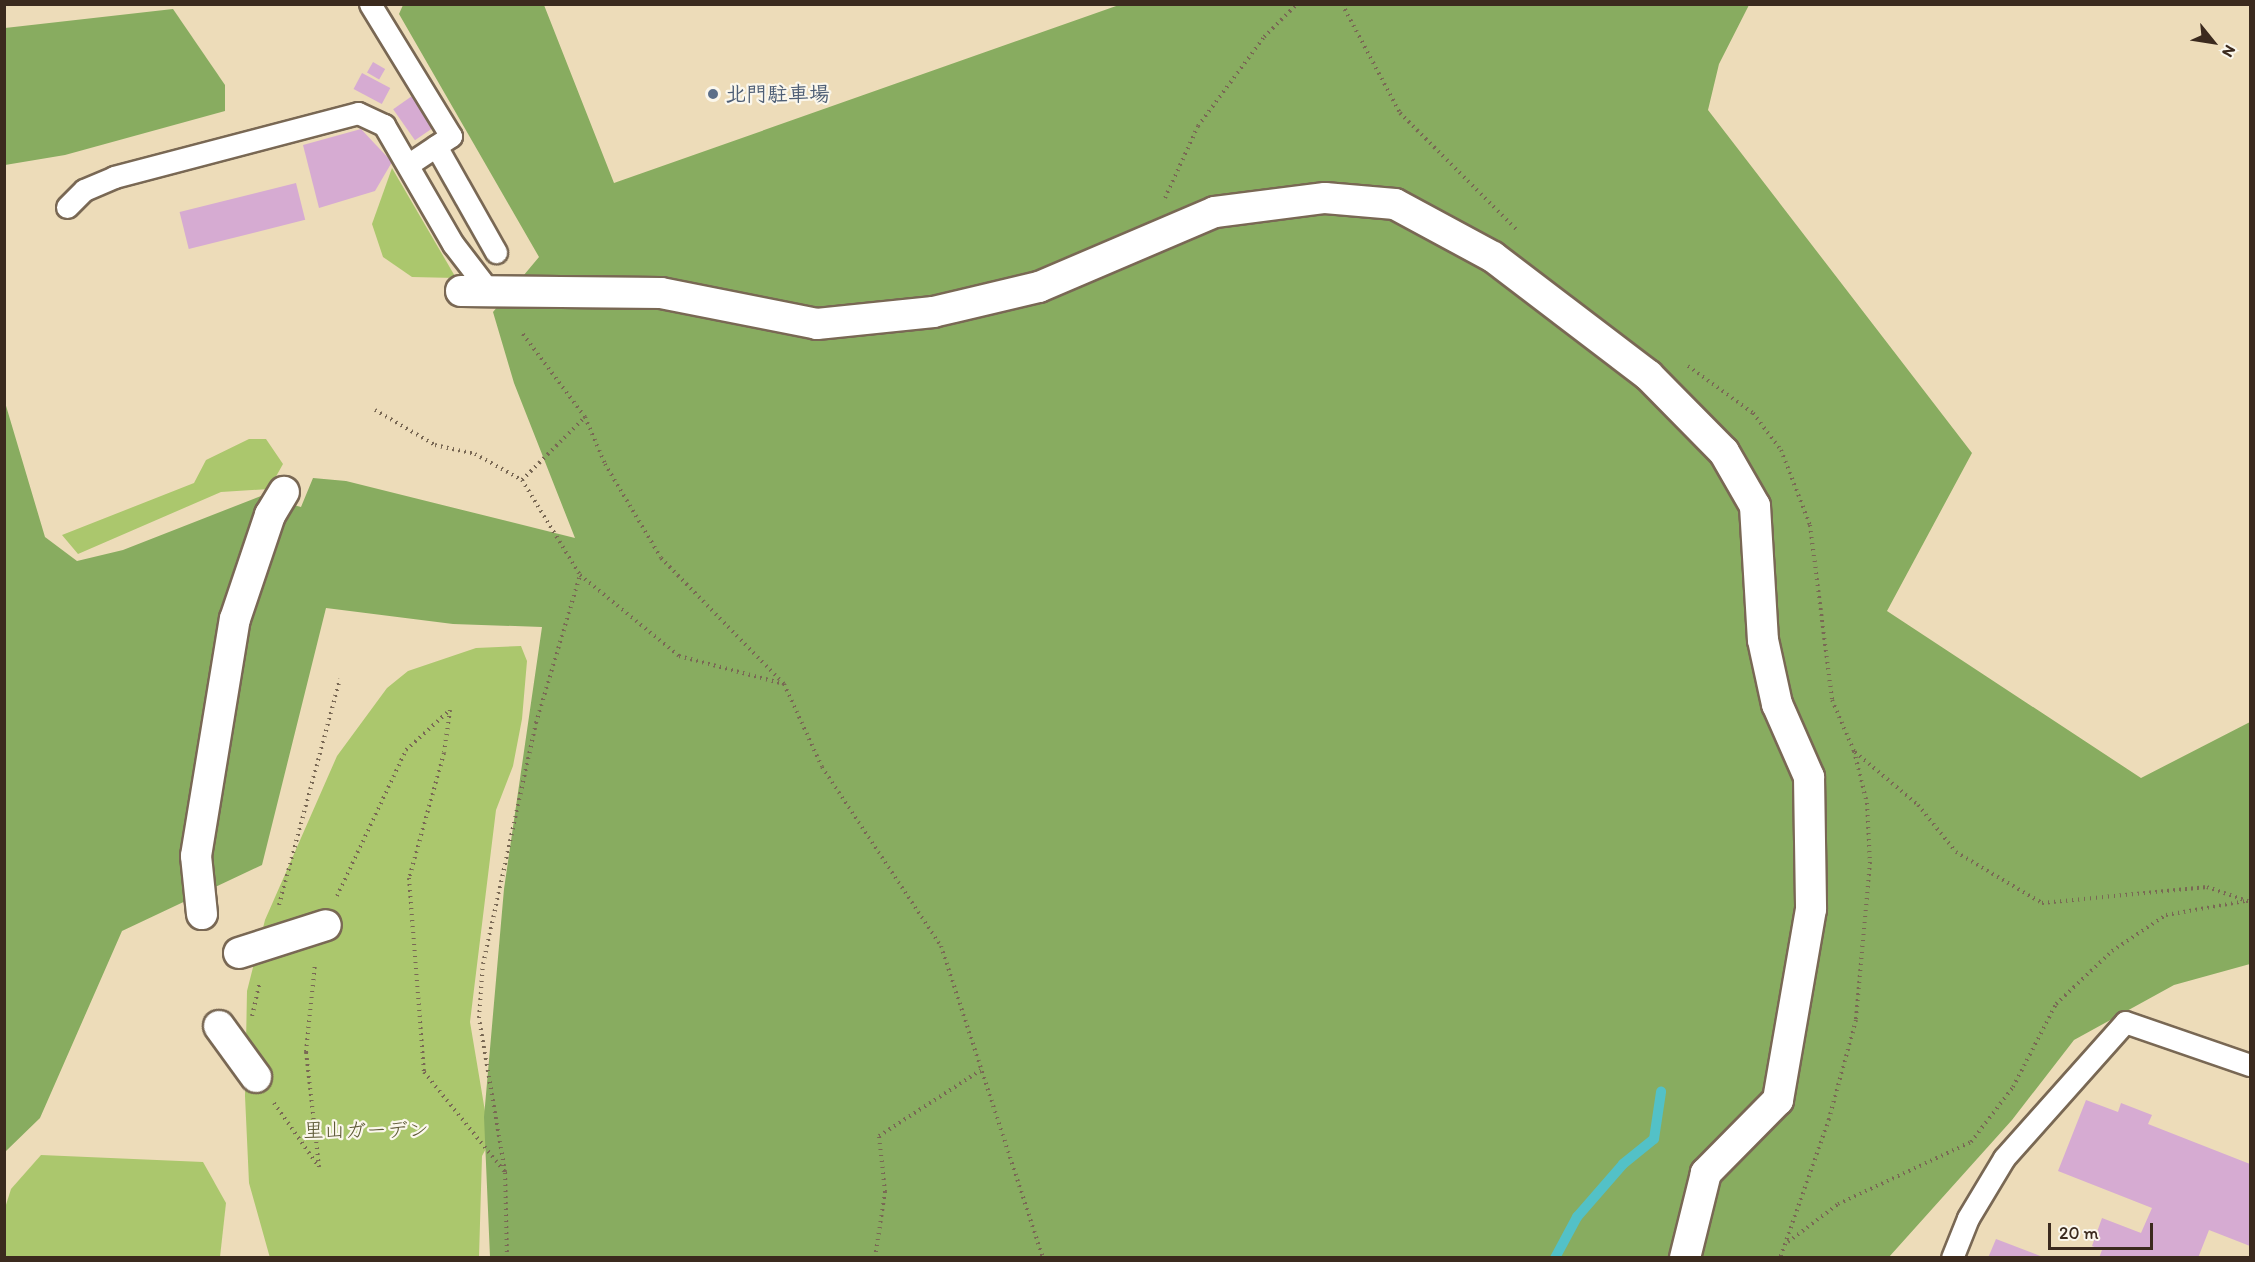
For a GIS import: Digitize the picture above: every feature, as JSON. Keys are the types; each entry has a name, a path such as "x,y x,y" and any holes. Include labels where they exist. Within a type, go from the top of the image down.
{"street":[{"path":"461,291 661,293 817,324 922,313 1038,287 1215,212 1325,198 1395,204 1493,257 1648,375 1724,452 1755,506 1763,640 1777,704 1809,777 1811,909 1778,1100 1706,1173 1685,1257"},
{"path":"202,914 196,856 213,741 236,619 277,504"},
{"path":"239,953 326,925"},
{"path":"219,1026 256,1077"}],"lane":[{"path":"370,4 451,136 409,164"},
{"path":"66,207 84,190 114,177 358,113 384,125 409,164 453,244 490,292"},
{"path":"436,146 496,252"},
{"path":"1952,1257 1968,1218 2004,1158 2125,1022 2250,1065"}],"path":[{"path":"1166,193 1198,126 1264,37 1297,4"},
{"path":"1342,4 1400,113 1524,237"},
{"path":"523,334 585,417 605,464 661,558 784,684 822,767 941,946 1042,1257"},
{"path":"1683,362 1753,414 1781,450 1810,525 1832,700 1854,751 1867,803 1870,862 1856,1020 1787,1243 1780,1257"},
{"path":"375,410 435,445 475,454 522,480 579,575 679,656 784,684"},
{"path":"522,480 585,417"},
{"path":"507,1257 505,1172 479,1018 483,964 536,723 579,575"},
{"path":"1854,751 1918,805 1956,852 2042,903 2207,887 2248,902"},
{"path":"1787,1243 1838,1204 1971,1142 2013,1087 2056,1004 2112,951 2166,915 2248,902"},
{"path":"874,1257 885,1192 879,1136 981,1070"}],"green space":[{"path":"403,5 544,5 614,183 1119,5 1749,5 1719,64 1708,110 1972,453 1887,611 2141,778 2250,722 2250,964 2174,985 2074,1040 2012,1120 1889,1257 490,1257 484,1117 504,889 542,627 453,624 326,608 262,865 122,931 40,1118 5,1152 4,399 45,537 77,561 123,550 261,496 301,507 313,478 346,481 575,538 514,383 493,312 539,257 399,14"},
{"path":"173,9 225,85 225,111 65,155 5,165 5,28"},
{"path":"392,168 456,278 412,277 383,257 372,224"},
{"path":"249,439 266,439 283,464 269,489 221,492 78,554 62,535 194,483 206,460"},
{"name":"里山ガーデン","path":"521,646 527,661 522,719 513,766 496,810 470,1022 490,1141 482,1156 479,1257 270,1258 249,1183 245,1096 247,991 265,920 337,756 387,688 408,671 476,648"},
{"path":"41,1155 203,1162 226,1203 220,1257 5,1257 5,1208 11,1189"}],"building":[{"path":"373,62 385,69 379,79 367,72"},
{"path":"362,73 390,88 382,104 354,89"},
{"path":"412,96 434,127 415,140 393,109"},
{"path":"361,129 392,162 375,191 319,208 303,145"},
{"path":"296,183 305,220 189,249 180,212"},
{"path":"2086,1100 2118,1112 2121,1103 2152,1115 2148,1124 2250,1164 2250,1246 2209,1230 2198,1258 2099,1258 2102,1250 2092,1246 2102,1218 2141,1233 2152,1208 2058,1171"},
{"path":"1996,1239 2043,1257 2043,1258 1988,1258"}],"waterway":[{"path":"1555,1258 1577,1217 1623,1164 1654,1139 1661,1092"}],"place":[{"name":"北門駐車場","path":"713,94"}]}
